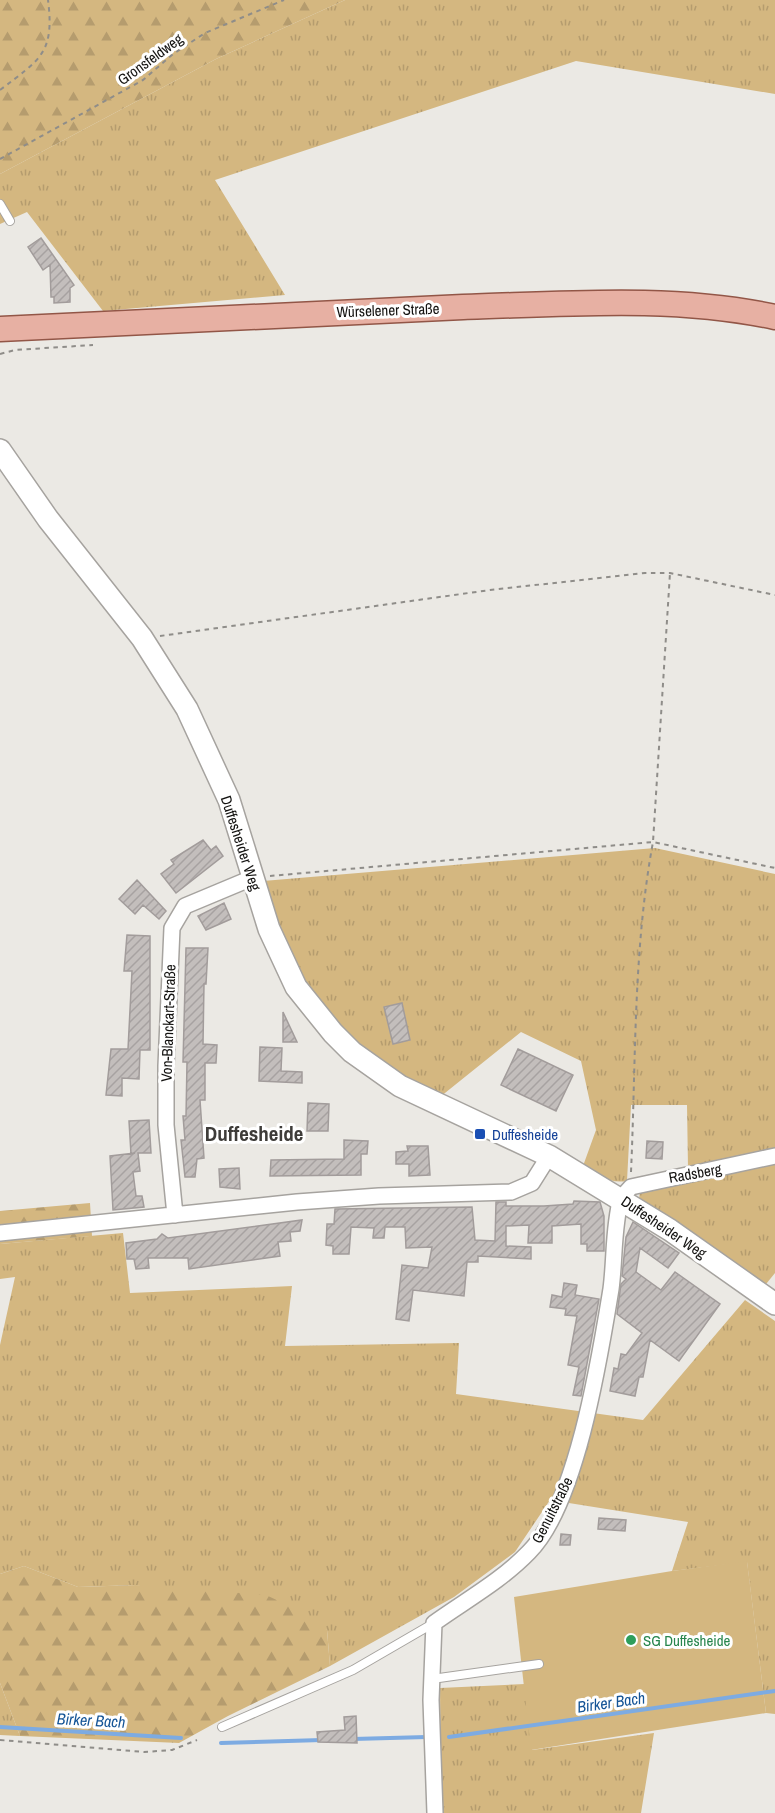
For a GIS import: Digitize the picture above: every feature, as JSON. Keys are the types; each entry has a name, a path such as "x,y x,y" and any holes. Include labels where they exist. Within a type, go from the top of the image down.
{"main road":[{"name":"Würselener Straße","path":"0,329 317,313 592,303 705,307 775,316"}],"street":[{"name":"Duffesheider Weg","path":"0,450 48,519 142,638 187,709 229,800 269,929 296,987 313,1010 351,1052 408,1091 626,1192 775,1304"},
{"name":"Von-Blanckart-Straße","path":"175,1215 166,1125 172,928 185,906 252,878"},
{"path":"0,1233 368,1197 511,1192 532,1183 549,1156"},
{"name":"Radsberg","path":"626,1192 775,1156"},
{"name":"Genuitstraße","path":"434,1623 484,1589 531,1551 560,1501 575,1458 603,1337 626,1192"},
{"path":"434,1623 432,1679 435,1813"}],"lane":[{"path":"0,204 10,221"},
{"path":"222,1727 353,1670 434,1623"},
{"path":"432,1679 539,1664"}],"path":[{"path":"0,90 32,65 47,47 50,16 48,0"},
{"name":"Gronsfeldweg","path":"0,159 143,80 173,54 205,33 284,0"},
{"path":"0,354 15,350 97,345"},
{"path":"626,1192 647,873 653,842 670,573"},
{"path":"142,638 581,579 670,573 775,595"},
{"path":"252,878 653,842 775,868"},
{"path":"0,1740 144,1752 172,1750 197,1740"}],"green space":[{"path":"0,0 345,0 216,59 0,174"},
{"path":"345,0 775,0 775,94 576,61 215,180 285,295 103,311 27,212 0,224 0,174 216,59"},
{"path":"655,848 775,874 775,1150 688,1168 687,1105 631,1105 627,1181 621,1182 604,1178 583,1166 596,1130 581,1061 521,1032 440,1097 405,1079 375,1059 348,1036 326,1011 306,983 289,952 263,881"},
{"path":"775,1163 775,1273 762,1289 639,1200 640,1190"},
{"path":"90,1203 92,1236 0,1244 0,1211"},
{"path":"123,1233 130,1293 292,1286 285,1346 459,1343 456,1394 643,1420 745,1300 775,1321 775,1714 766,1713 747,1562 672,1571 688,1522 550,1500 515,1552 454,1597 330,1666 327,1630 136,1585 78,1587 24,1566 0,1574 0,1345 15,1277 0,1279 0,1244"},
{"name":"SG Duffesheide","path":"747,1561 766,1713 531,1750 514,1597"},
{"path":"24,1566 78,1587 136,1585 266,1595 306,1614 327,1630 330,1666 179,1743 20,1736 0,1683 0,1574"},
{"path":"0,1683 20,1736 0,1735"},
{"path":"525,1684 532,1750 654,1733 641,1813 441,1813 440,1688"}],"building":[{"path":"41,238 74,285 70,288 70,302 54,303 54,297 51,297 50,265 43,270 28,247"},
{"path":"203,840 211,850 216,846 223,856 176,893 161,874 174,864 171,860"},
{"path":"137,880 166,911 159,919 143,905 135,914 119,899"},
{"path":"224,903 231,919 206,930 198,916"},
{"path":"127,935 150,936 150,1050 140,1050 139,1079 122,1078 122,1096 106,1095 111,1049 128,1049 132,971 124,971"},
{"path":"186,948 208,948 206,984 204,984 203,1044 217,1045 216,1063 205,1063 205,1100 200,1100 204,1158 197,1159 195,1177 185,1177 181,1140 185,1140 183,1116 186,1116 187,1062 183,1062"},
{"path":"402,1003 410,1040 393,1044 384,1007"},
{"path":"283,1012 297,1042 283,1042"},
{"path":"260,1047 282,1048 281,1071 302,1072 302,1083 259,1081"},
{"path":"518,1049 573,1075 556,1111 501,1085"},
{"path":"308,1103 329,1104 328,1131 307,1131"},
{"path":"149,1120 151,1153 138,1153 140,1171 133,1172 136,1196 142,1196 144,1207 113,1210 110,1156 131,1153 129,1121"},
{"path":"344,1140 368,1141 367,1154 361,1154 361,1175 270,1176 271,1160 344,1159"},
{"path":"647,1141 663,1142 662,1159 646,1158"},
{"path":"407,1146 428,1146 430,1175 409,1176 409,1164 396,1164 396,1152 408,1151"},
{"path":"239,1168 240,1189 220,1187 219,1169"},
{"path":"574,1201 600,1202 604,1216 604,1251 587,1251 587,1244 581,1244 581,1224 552,1226 552,1243 528,1243 529,1225 506,1226 506,1246 531,1247 531,1259 478,1256 478,1262 467,1262 464,1296 413,1290 409,1321 396,1319 402,1265 428,1268 432,1247 406,1248 405,1227 385,1227 384,1238 373,1238 374,1228 351,1227 349,1254 333,1254 333,1246 326,1245 327,1224 334,1224 335,1209 472,1207 475,1240 495,1241 496,1202 506,1202 506,1206 544,1206 573,1204"},
{"path":"302,1220 300,1231 290,1232 291,1241 278,1242 280,1256 189,1269 188,1258 148,1258 149,1268 136,1269 134,1259 127,1259 126,1243 157,1239 162,1234 168,1238"},
{"path":"633,1222 679,1253 668,1268 640,1248 636,1272 661,1290 675,1272 720,1304 679,1361 650,1340 643,1377 639,1377 635,1396 610,1391 614,1368 618,1369 621,1354 626,1355 642,1333 617,1314 621,1284 626,1279 622,1276 626,1237"},
{"path":"564,1283 577,1285 575,1295 599,1299 581,1396 573,1395 579,1367 568,1365 577,1316 565,1315 566,1309 550,1307 552,1295 562,1297"},
{"path":"599,1518 626,1520 625,1531 598,1529"},
{"path":"561,1534 571,1535 570,1545 560,1545"},
{"path":"356,1716 357,1743 318,1742 317,1732 345,1730 344,1717"}],"waterway":[{"name":"Birker Bach","path":"449,1737 775,1691"},
{"name":"Birker Bach","path":"0,1727 181,1738"},
{"name":"Birker Bach","path":"353,1739 427,1737"},
{"name":"Birker Bach","path":"221,1743 322,1740"}],"place":[{"name":"Duffesheide","path":"480,1134"},
{"name":"SG Duffesheide","path":"631,1640"}],"district":[{"name":"Duffesheide","path":"254,1133"}]}
